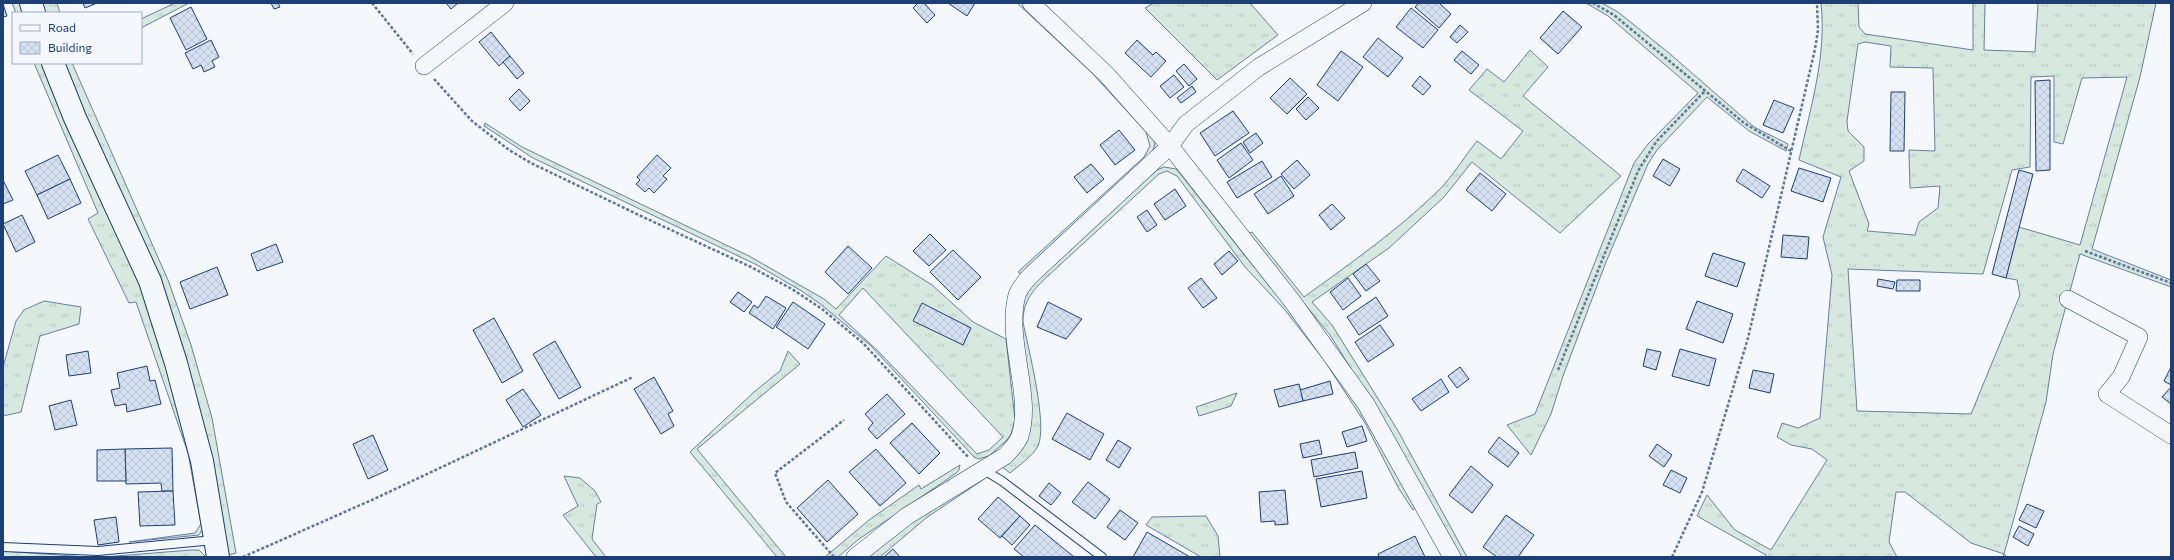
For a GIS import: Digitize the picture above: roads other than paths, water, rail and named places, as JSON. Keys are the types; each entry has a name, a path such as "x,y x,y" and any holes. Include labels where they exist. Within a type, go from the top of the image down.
{"street":[{"path":"424,66 505,3"},
{"path":"1031,3 1106,74 1170,146 1334,356 1366,404 1452,557"},
{"path":"855,557 907,516 984,470 1005,456 1014,447 1019,437 1022,425 1022,407 1014,330 1018,293 1029,277 1170,146 1186,124 1259,66 1363,3"},
{"path":"53,64 75,118 150,281 176,363 202,461 217,548"},
{"path":"2068,300 2139,338 2121,377 2107,394 2171,435"}],"lane":[{"path":"984,470 1002,481 1102,557"},
{"path":"3,546 98,551 217,548"}]}
